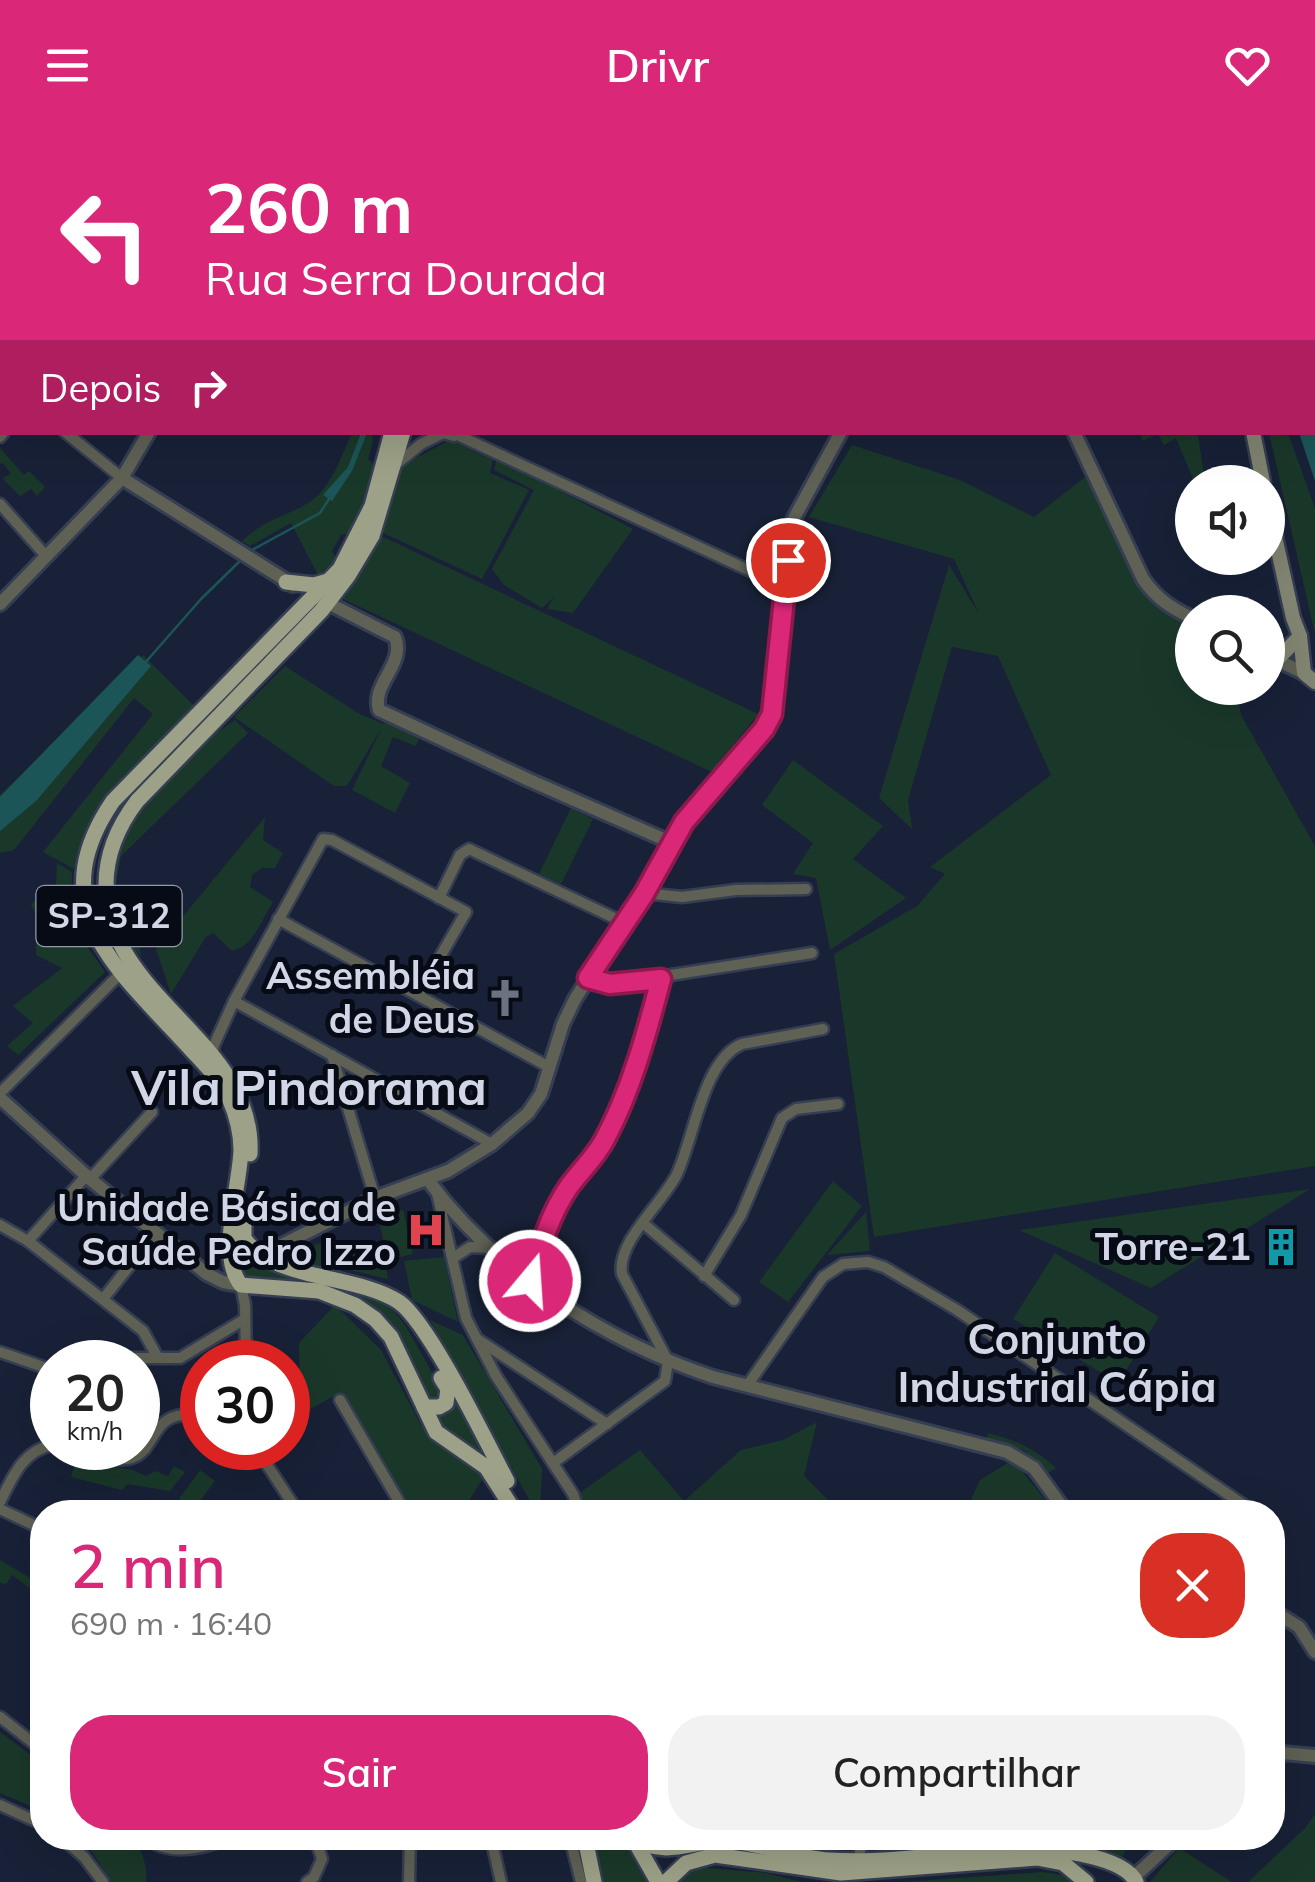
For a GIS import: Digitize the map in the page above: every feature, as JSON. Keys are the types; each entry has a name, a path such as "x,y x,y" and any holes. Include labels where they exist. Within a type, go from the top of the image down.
{"main road":[{"name":"SP-312","path":"262,1255 250,1247 243,1235 251,1147 247,1116 229,1078 156,995 116,938 106,903 107,864 118,830 137,801 302,631 316,602 350,553 372,506 391,435"},
{"name":"SP-312","path":"241,1285 232,1271 231,1260 241,1144 232,1105 214,1075 121,973 95,937 84,898 88,856 104,815 122,790 316,602 348,576 372,536 402,435"},
{"path":"1254,435 1260,465"},
{"path":"1283,575 1311,673"},
{"path":"293,585 331,580"},
{"path":"293,585 316,602"},
{"path":"1293,618 1311,673"},
{"path":"1285,648 1300,636"},
{"path":"262,1255 400,1302 418,1322 518,1500"},
{"path":"241,1285 319,1290 355,1305 375,1319 391,1338 436,1432 493,1474 508,1500"},
{"path":"374,1290 412,1328 448,1389 446,1402 439,1407 424,1407"},
{"path":"588,1850 594,1882"},
{"path":"640,1850 658,1882"},
{"path":"672,1876 675,1850"},
{"path":"772,1850 816,1859 860,1860 979,1850"},
{"path":"1052,1850 1125,1868 1135,1880"},
{"path":"672,1876 696,1858 715,1855 841,1873 1037,1858 1063,1863 1088,1882 1096,1870 1112,1864"}],"street":[{"path":"68,435 122,478 293,585"},
{"path":"0,604 122,478 147,435"},
{"path":"394,466 437,435"},
{"path":"454,435 785,587"},
{"path":"262,1255 375,1198 432,1186 492,1144 536,1104 563,1024 588,978 644,894 670,842 764,729 772,714 794,520 839,435"},
{"path":"1075,435 1143,579 1175,610"},
{"path":"0,504 46,556"},
{"path":"316,602 395,637 398,651 378,696 379,710 670,842"},
{"path":"1285,663 1311,673"},
{"path":"212,1057 234,1001 324,839 466,912 418,996"},
{"path":"438,898 460,855 469,849 625,923"},
{"path":"644,894 682,897 736,890 806,889"},
{"path":"278,920 549,1067"},
{"path":"588,978 610,984 661,979 812,954"},
{"path":"121,973 0,1096 88,1178 206,1274 241,1285 246,1340"},
{"path":"530,1281 560,1202 614,1122 661,979"},
{"path":"234,1001 492,1144"},
{"path":"553,1463 665,1381 668,1361 620,1266 634,1234 664,1198 679,1170 724,1056 742,1044 823,1029"},
{"path":"332,1056 375,1198"},
{"path":"704,1276 742,1215 782,1118 796,1109 838,1104"},
{"path":"28,1240 152,1112"},
{"path":"432,1186 491,1248 530,1281 580,1315 668,1361 746,1386 1008,1452 1034,1468 1057,1500"},
{"path":"432,1186 466,1318 496,1376 574,1500"},
{"path":"643,1223 734,1300"},
{"path":"0,1224 28,1240 143,1331 148,1340"},
{"path":"293,1268 294,1252 308,1232"},
{"path":"103,1299 155,1234"},
{"path":"453,1258 470,1247 491,1248"},
{"path":"746,1386 823,1277 843,1264 868,1262 884,1266 957,1310 1236,1500"},
{"path":"160,1358 180,1358 246,1320"},
{"path":"476,1338 607,1424"},
{"path":"0,1352 30,1362"},
{"path":"340,1400 399,1500"},
{"path":"160,1428 167,1419 180,1415"},
{"path":"30,1454 0,1505 30,1522"},
{"path":"270,1470 290,1500"},
{"path":"1285,1619 1299,1628 1315,1652"},
{"path":"1299,1628 1315,1630"},
{"path":"0,1717 30,1741"},
{"path":"1285,1753 1315,1756"},
{"path":"0,1805 30,1819"},
{"path":"76,1850 103,1882"},
{"path":"307,1882 314,1877 322,1858 319,1850"},
{"path":"409,1882 410,1850"},
{"path":"493,1850 501,1882"},
{"path":"573,1850 582,1882"},
{"path":"860,1860 861,1850"},
{"path":"1135,1880 1164,1850"}],"shaded area":[{"path":"351,435 372,435 368,459 374,465 354,532 341,535 332,551 337,560 318,575 291,523 250,546 242,541 318,495 336,470"},
{"path":"360,435 366,435 352,471 332,501 323,495 348,467"},
{"path":"1159,435 1198,435 1202,465 1187,465 1176,438 1164,445"},
{"path":"1269,435 1289,435 1315,508 1315,634 1285,503 1285,465 1276,465"},
{"path":"1300,435 1315,435 1315,481"},
{"path":"450,440 493,460 490,473 529,490 482,579 379,531 397,468"},
{"path":"852,445 960,480 1034,517 1085,477 1153,603 1175,616 1175,705 1239,705 1241,715 1315,846 1315,1166 874,1237 834,954 917,906 945,874 930,867 1051,775 998,656 952,647 908,800 912,829 879,798 949,565 979,614 954,559 809,517"},
{"path":"0,448 24,475 29,471 45,487 37,496 31,489 20,496 2,478 11,474 0,464"},
{"path":"497,458 633,529 573,613 547,609 554,597 542,608 504,585 492,569 534,490 494,470"},
{"path":"379,535 758,714 712,772 343,599"},
{"path":"138,655 151,666 36,801 0,831 0,797"},
{"path":"143,655 193,705 108,797 88,827 74,869 43,852 153,714 134,698 14,850 0,853 0,795"},
{"path":"285,666 356,712 383,724 386,720 419,738 416,746 393,737 381,766 410,783 395,813 352,790 382,727 347,786 334,786 234,717"},
{"path":"235,720 248,733 121,856 115,889 140,905 137,923 141,957 123,932 113,908 110,886 119,845 174,774"},
{"path":"793,760 883,826 853,859 906,898 830,950 816,878 793,874 813,843 762,805"},
{"path":"571,808 593,819 561,884 539,874"},
{"path":"265,817 263,840 283,853 275,868 262,868 252,875 250,887 273,902 251,938 240,948 232,951 213,933 205,938 171,994 156,949"},
{"path":"57,863 72,872 71,900 56,885"},
{"path":"41,894 73,917 81,938 105,972 18,1055 7,1046 33,1023 13,1006 62,968 36,955 36,941 45,927 31,905"},
{"path":"833,1181 862,1206 788,1302 759,1282"},
{"path":"1310,1189 1151,1288 1019,1230"},
{"path":"403,1210 413,1254 388,1260 377,1213"},
{"path":"866,1212 870,1251 828,1255 828,1254"},
{"path":"332,1239 342,1273 301,1261 304,1249"},
{"path":"382,1242 388,1279 345,1269 341,1253"},
{"path":"237,1245 275,1263 356,1289 390,1308 433,1374 442,1395 438,1401 426,1397 406,1346 389,1325 355,1297 314,1282 243,1276 237,1272"},
{"path":"1055,1253 1159,1317 1118,1383 1013,1319"},
{"path":"444,1257 458,1322 412,1300 404,1261"},
{"path":"335,1305 381,1350 422,1427 483,1478 469,1500 404,1500 339,1393 310,1409 310,1340 302,1340"},
{"path":"430,1320 463,1335 542,1469 541,1500 529,1500"},
{"path":"454,1397 492,1464 439,1429 431,1416 438,1416"},
{"path":"817,1422 804,1476 828,1500 685,1500 741,1450 783,1440"},
{"path":"988,1433 1025,1446 1056,1468 1046,1474 1024,1450 987,1438"},
{"path":"640,1450 683,1500 580,1500 578,1494"},
{"path":"1013,1460 1045,1500 971,1500 980,1480"},
{"path":"174,1466 185,1472 170,1491 127,1484 122,1490 71,1477 73,1470 133,1470 146,1476 155,1471 168,1476"},
{"path":"200,1470 215,1481 201,1500 180,1500"},
{"path":"0,1560 30,1578 30,1588 12,1575 6,1584 0,1583"},
{"path":"0,1732 30,1754 30,1806 0,1793"},
{"path":"1315,1814 1315,1882 1248,1882 1285,1850"},
{"path":"91,1850 139,1850 146,1882 111,1882"},
{"path":"592,1850 634,1850 651,1882 598,1882"},
{"path":"1097,1850 1125,1850 1122,1860"},
{"path":"1177,1850 1182,1850 1232,1882 1150,1882"},
{"path":"697,1867 766,1873 802,1882 674,1882"},
{"path":"1043,1872 1062,1875 1071,1882 903,1882"}],"waterway":[{"path":"250,551 320,513 329,499"},
{"path":"144,664 241,560"}],"place":[{"name":"Assembléia de Deus","path":"505,998"},
{"name":"Unidade Básica de Saúde Pedro Izzo","path":"426,1230"},
{"name":"Torre-21","path":"1281,1247"}],"district":[{"name":"Vila Pindorama","path":"309,1088"},
{"name":"Conjunto Industrial Cápia","path":"1057,1363"}],"route":[{"path":"530,1281 560,1202 614,1122 661,979 610,984 588,978 644,894 670,842 764,729 772,714 788,560"}]}
